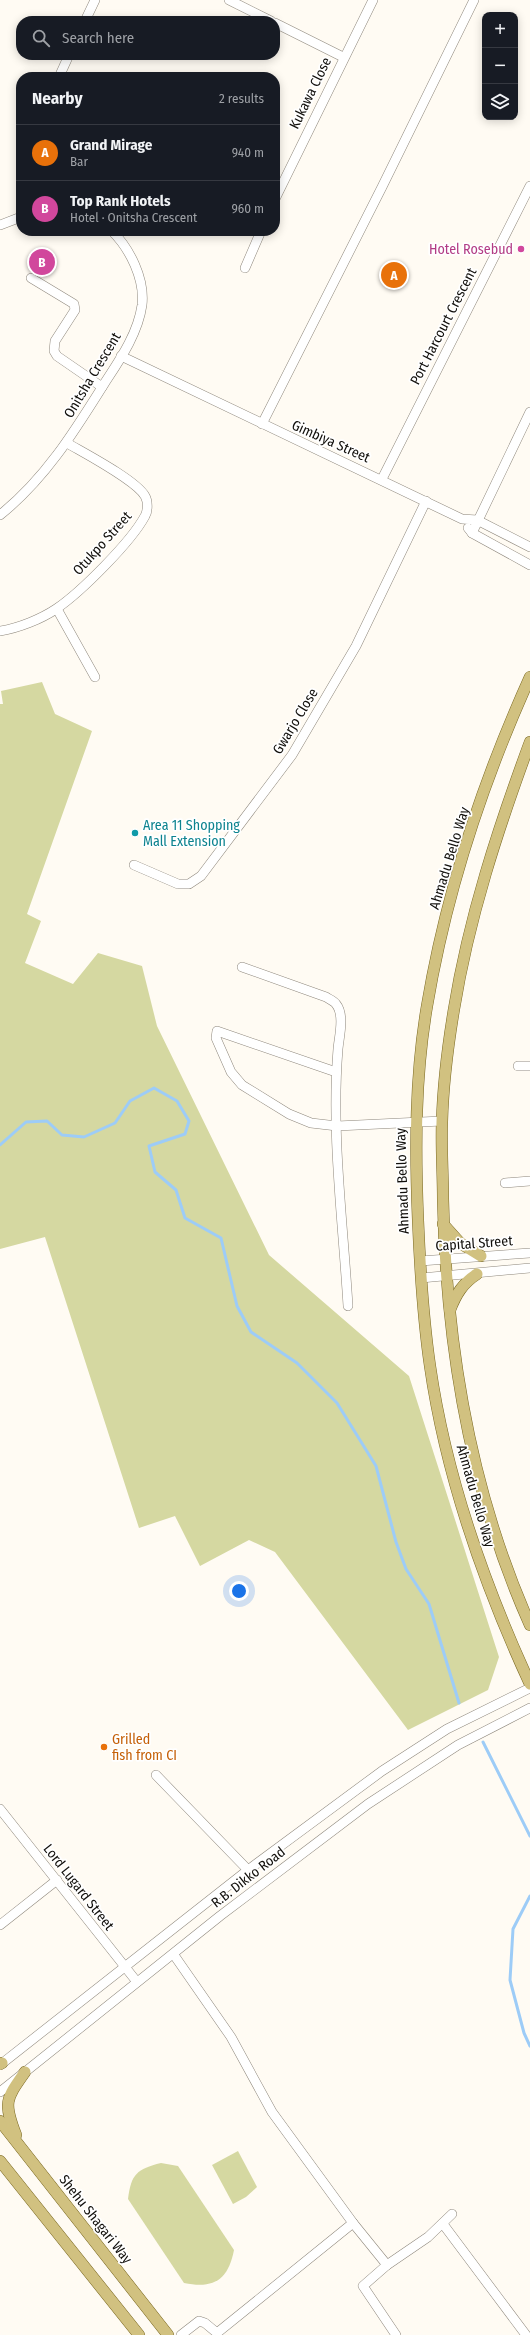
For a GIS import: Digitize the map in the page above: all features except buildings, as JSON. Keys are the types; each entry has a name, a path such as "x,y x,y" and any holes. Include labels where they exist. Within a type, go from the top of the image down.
{"main road":[{"name":"Ahmadu Bello Way","path":"530,677 509,723 482,799 458,876 446,922 427,1007 416,1122 420,1261 430,1365 453,1477 483,1576 530,1684"},
{"name":"Ahmadu Bello Way","path":"530,742 506,806 482,885 466,949 454,1010 442,1121 444,1259 449,1312 462,1405 478,1474 505,1564 530,1625"},
{"path":"444,1224 460,1243 481,1256"},
{"path":"449,1312 459,1291 467,1281 477,1274"},
{"path":"20,2147 10,2120 7,2106 11,2089 25,2072"},
{"name":"Shehu Shagari Way","path":"0,2121 168,2335"},
{"path":"0,2161 139,2335"}],"street":[{"path":"87,16 95,0"},
{"path":"229,0 261,16"},
{"name":"Kukawa Close","path":"280,189 372,0"},
{"path":"262,424 382,187 474,0"},
{"path":"280,26 343,57"},
{"path":"61,72 67,60"},
{"name":"Port Harcourt Crescent","path":"382,479 530,186"},
{"path":"0,225 16,219"},
{"name":"Onitsha Crescent","path":"0,515 16,502 45,471 67,443 121,356 135,330 142,306 142,292 131,256 116,236"},
{"path":"245,268 259,236"},
{"path":"31,278 74,304 75,310 55,341 54,351 57,356 102,387"},
{"name":"Gimbiya Street","path":"121,356 262,424 382,479 462,519 477,520 530,547"},
{"path":"472,533 530,412"},
{"name":"Otukpo Street","path":"0,631 34,620 56,609 100,570 131,535 147,512 146,497 136,486 67,443"},
{"name":"Gwarjo Close","path":"134,865 178,884 189,884 201,876 292,755 356,646 426,501"},
{"path":"462,519 472,533 530,565"},
{"path":"56,609 94,677"},
{"path":"242,967 326,997 336,1004 340,1021 336,1072 337,1126 348,1306"},
{"path":"336,1072 217,1031 216,1038 231,1072 242,1085 289,1114 312,1123 337,1126 442,1121"},
{"path":"518,1066 530,1066"},
{"path":"505,1182 530,1181"},
{"name":"Capital Street","path":"420,1261 530,1254"},
{"path":"422,1278 446,1277 530,1268"},
{"name":"R.B. Dikko Road","path":"1,2064 124,1969 248,1870 382,1771 447,1729 530,1688"},
{"name":"R.B. Dikko Road","path":"0,2092 307,1848 387,1791 458,1745 530,1708"},
{"path":"156,1775 248,1870"},
{"name":"Lord Lugard Street","path":"0,1809 57,1880 124,1969 137,1982"},
{"path":"0,1925 57,1880"},
{"path":"174,1955 231,2037 272,2112 353,2223 387,2265"},
{"path":"396,2335 363,2286 387,2265 443,2224 452,2214"},
{"path":"181,2335 199,2321 205,2323 217,2333 353,2223"},
{"path":"443,2224 526,2335"}],"green space":[{"path":"42,682 55,714 92,731 27,914 41,921 25,963 73,984 98,953 142,966 157,1026 269,1255 409,1376 499,1657 488,1690 408,1730 275,1552 249,1540 200,1566 175,1516 139,1528 45,1237 0,1249 0,704 3,704 1,691"},
{"path":"238,2151 257,2187 246,2197 233,2204 212,2165"},
{"path":"161,2163 178,2166 234,2250 228,2269 218,2280 204,2285 184,2283 128,2199 133,2178 141,2170"}],"waterway":[{"path":"0,1145 26,1122 47,1121 62,1135 84,1137 115,1123 130,1101 154,1088 177,1101 189,1121 185,1134 149,1146 155,1172 176,1190 185,1218 221,1238 237,1306 251,1332 297,1363 337,1403 376,1466 396,1542 406,1569 429,1604 459,1703"},
{"path":"483,1742 530,1836"},
{"path":"530,1896 513,1929 510,1980 524,2033 530,2046"}],"place":[{"name":"Hotel Rosebud","path":"521,249"},
{"name":"Top Rank Hotels","path":"42,262"},
{"name":"Grand Mirage","path":"394,275"},
{"name":"Area 11 Shopping Mall Extension","path":"135,833"},
{"name":"Grilled fish from CI","path":"104,1747"}]}
